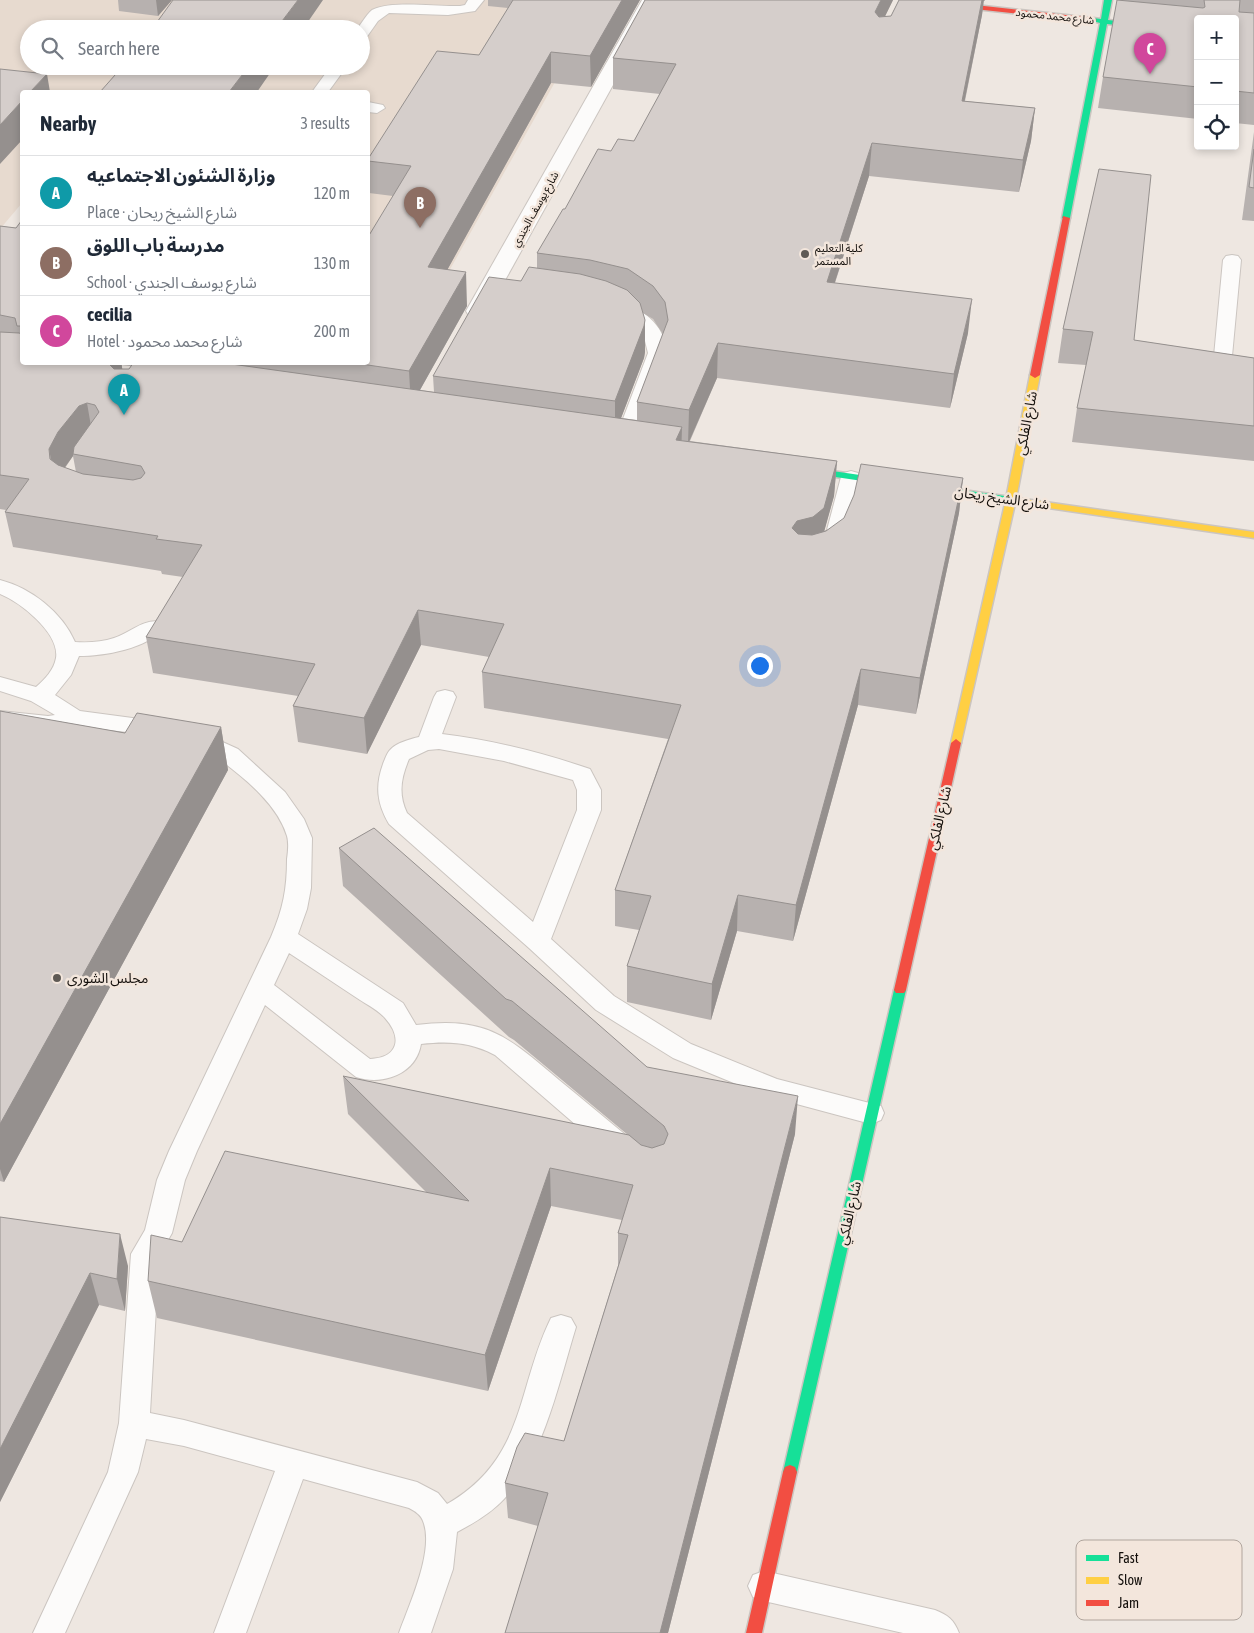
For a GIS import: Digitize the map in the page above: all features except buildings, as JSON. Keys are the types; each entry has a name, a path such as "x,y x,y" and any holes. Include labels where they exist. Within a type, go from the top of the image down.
{"street":[{"name":"شارع يوسف الجندي","path":"466,330 499,288 651,0"},
{"name":"شارع الفلكي","path":"754,1633 1011,499 1108,0"},
{"name":"شارع محمد محمود","path":"904,2 1194,32"},
{"name":"شارع الشيخ ريحان","path":"785,468 1254,535"}],"lane":[{"path":"370,23 383,10 393,8 454,11 470,8 476,0"},
{"path":"321,90 332,75"},
{"path":"1232,260 1223,356 1232,372 1254,383"},
{"path":"598,302 625,310 640,319 651,329 657,341 657,353 623,445"},
{"path":"810,561 823,556 833,546 852,477"},
{"path":"0,587 12,590 29,600 63,635 69,649 66,666 56,682 40,696"},
{"path":"69,649 92,651 115,647 137,638 153,627"},
{"path":"0,684 40,696 60,706 74,718"},
{"path":"428,742 446,697"},
{"path":"0,719 48,724 74,718 166,729 192,735 230,755 277,798 292,819 300,838 299,888 295,909 284,937 183,1151 172,1180 158,1233 145,1254 134,1423 123,1472 49,1633"},
{"path":"538,941 590,810 589,790 582,775 563,767 479,748 428,742 399,754 390,778 388,800 397,818 538,941 605,1003 682,1051 772,1088 872,1113"},
{"path":"260,988 365,1070 384,1070 397,1065 407,1054 409,1041 405,1025 394,1010 284,937"},
{"path":"408,1036 449,1031 470,1033 487,1038 504,1048 645,1167"},
{"path":"116,1250 145,1254"},
{"path":"441,1524 473,1506 499,1483 518,1455 561,1327"},
{"path":"134,1423 184,1433 417,1496 432,1508 441,1524 443,1544 415,1633"},
{"path":"230,1633 294,1462"},
{"path":"764,1586 935,1625 943,1633"}],"shaded area":[{"path":"0,0 198,0 181,20 20,20 20,75 133,75 120,90 20,90 20,205 0,229"},
{"path":"224,0 601,0 388,380 370,364 370,90 150,90 161,75 370,75 370,20 205,20"}],"traffic: fast":[{"path":"1066,218 1108,0"},
{"path":"1093,20 1194,32"},
{"path":"798,469 1024,502"},
{"path":"790,1472 900,990"}],"traffic: slow":[{"path":"956,743 1011,499 1035,375"},
{"path":"1024,502 1254,535"}],"traffic: jam":[{"path":"911,0 1093,20"},
{"path":"1035,375 1066,218"},
{"path":"900,990 956,743"},
{"path":"754,1633 790,1472"}],"place":[{"name":"cecilia","path":"1150,74"},
{"name":"مدرسة باب اللوق","path":"420,228"},
{"name":"كلية التعليم المستمر","path":"805,254"},
{"name":"وزارة الشئون الاجتماعيه","path":"124,415"},
{"name":"مجلس الشورى","path":"57,978"}]}
